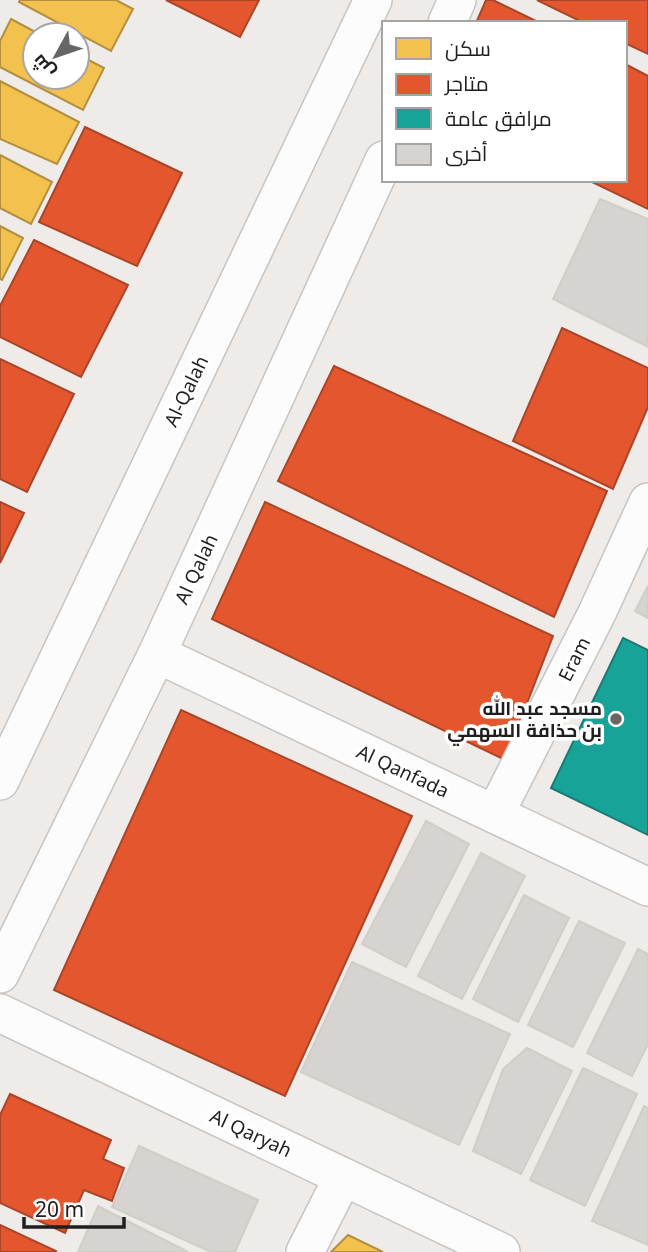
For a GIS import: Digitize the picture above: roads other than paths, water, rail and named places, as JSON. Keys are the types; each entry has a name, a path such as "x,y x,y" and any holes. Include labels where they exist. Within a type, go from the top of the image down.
{"street":[{"name":"Al-Qalah","path":"0,781 373,0"},
{"path":"448,21 457,0"},
{"name":"Al Qalah","path":"0,974 158,654 382,164"},
{"name":"Eram","path":"495,814 647,509"},
{"name":"Al Qanfada","path":"158,654 648,887"},
{"name":"Al Qaryah","path":"0,1013 501,1252"},
{"path":"305,1252 343,1177"}],"place":[{"name":"مسجد عبد الله بن حذافة السهمي","path":"616,719"}]}
